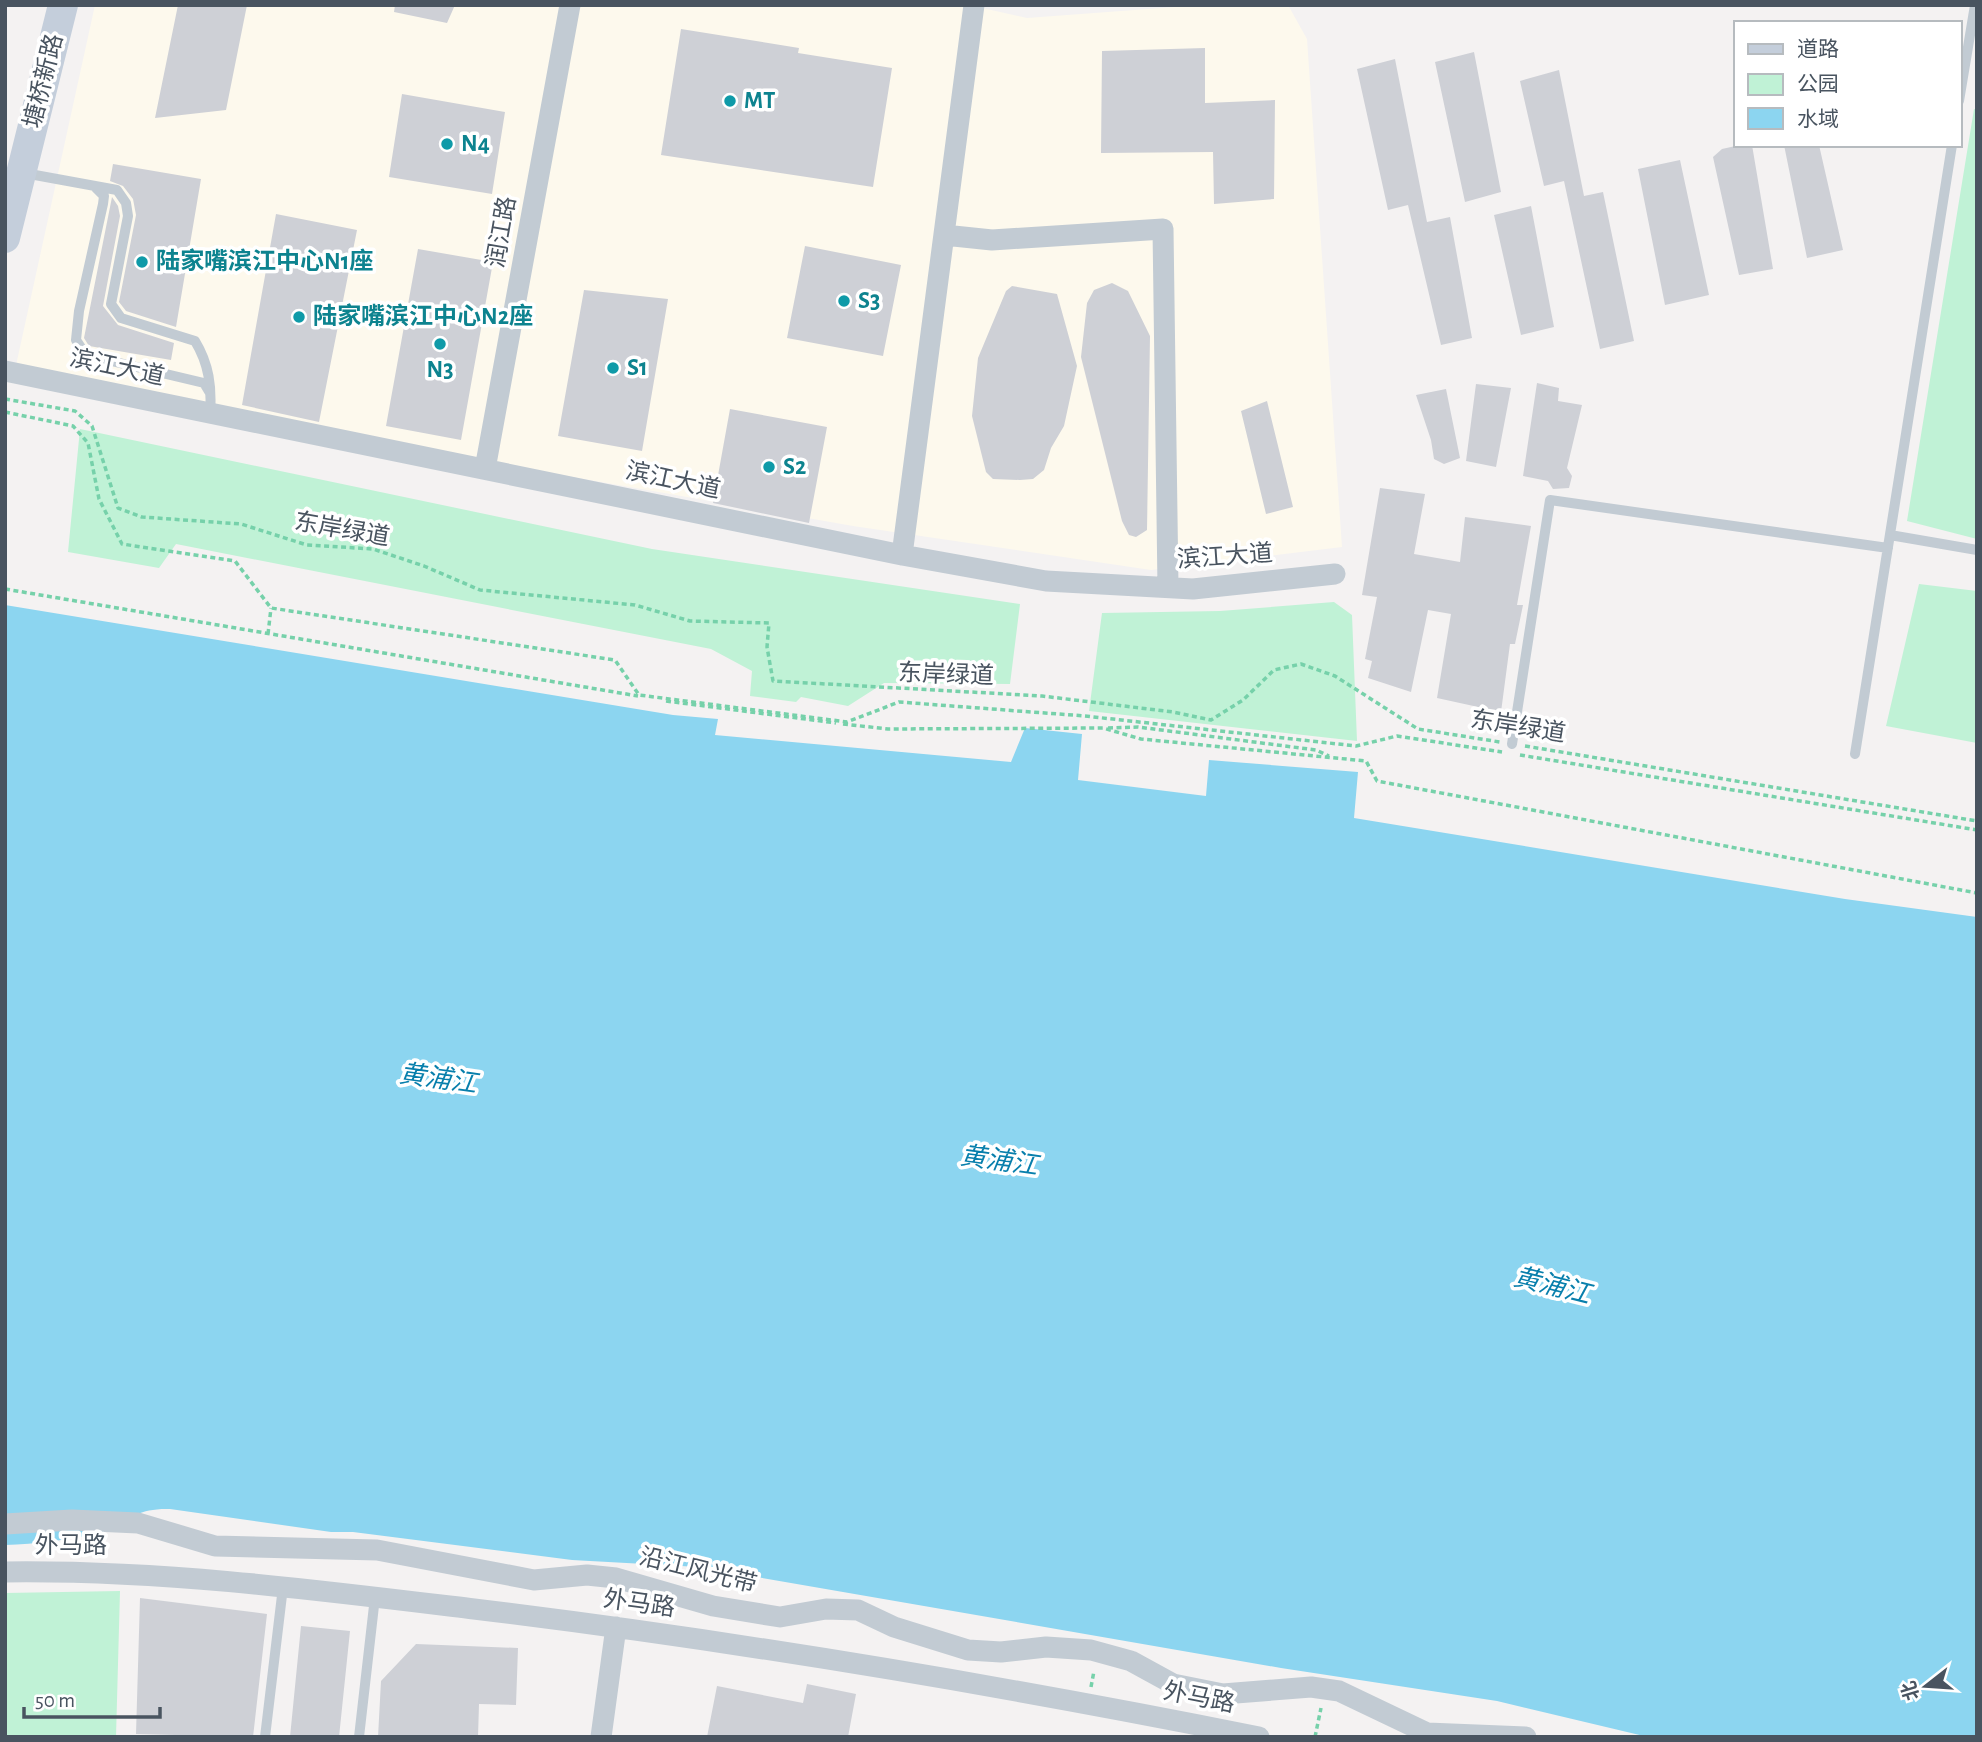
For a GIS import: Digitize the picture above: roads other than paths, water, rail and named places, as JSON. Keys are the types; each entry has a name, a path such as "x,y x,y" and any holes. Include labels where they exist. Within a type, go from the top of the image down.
{"street":[{"name":"塘桥新路","path":"5,238 63,5"},
{"name":"润江路","path":"485,469 570,5"},
{"path":"902,555 974,5"},
{"path":"944,235 992,240 1163,229 1168,587"},
{"name":"滨江大道","path":"5,371 211,405 485,469 902,555 1046,581 1194,589 1335,574"},
{"name":"沿江风光带","path":"5,1524 72,1520 138,1524 215,1546 377,1550 534,1580 587,1575 616,1578 713,1606 780,1617 826,1609 859,1610 894,1627 968,1650 1001,1652 1046,1647 1098,1651 1131,1661 1173,1684 1223,1694 1311,1687 1326,1689 1339,1691 1427,1733 1526,1737"},
{"name":"外马路","path":"5,1572 102,1571 284,1587 616,1626 1088,1703 1259,1737"},
{"path":"601,1737 616,1626"}],"lane":[{"path":"1961,89 1975,5"},
{"path":"1855,754 1952,147"},
{"path":"22,172 117,190 126,203 128,216 111,304 121,318 195,341 206,358 211,405"},
{"path":"96,188 104,196 103,204 79,311 76,340 86,355 204,383 211,405"},
{"path":"1509,749 1550,500 1888,548"},
{"path":"1890,535 1977,550"},
{"path":"265,1737 284,1587"},
{"path":"359,1737 375,1597"}],"water":[{"name":"黄浦江","path":"5,605 673,715 718,719 715,735 1011,762 1025,728 1082,734 1078,780 1206,796 1209,760 1358,772 1354,818 1845,899 1977,917 1977,1737 1648,1737 1497,1701 1281,1668 699,1567 572,1560 353,1532 331,1532 170,1509 138,1514 99,1533 5,1545"}],"place":[{"name":"MT","path":"730,101"},
{"name":"N4","path":"447,144"},
{"name":"陆家嘴滨江中心N1座","path":"142,262"},
{"name":"S3","path":"844,301"},
{"name":"陆家嘴滨江中心N2座","path":"299,317"},
{"name":"N3","path":"440,344"},
{"name":"S1","path":"613,368"},
{"name":"S2","path":"769,467"}]}
